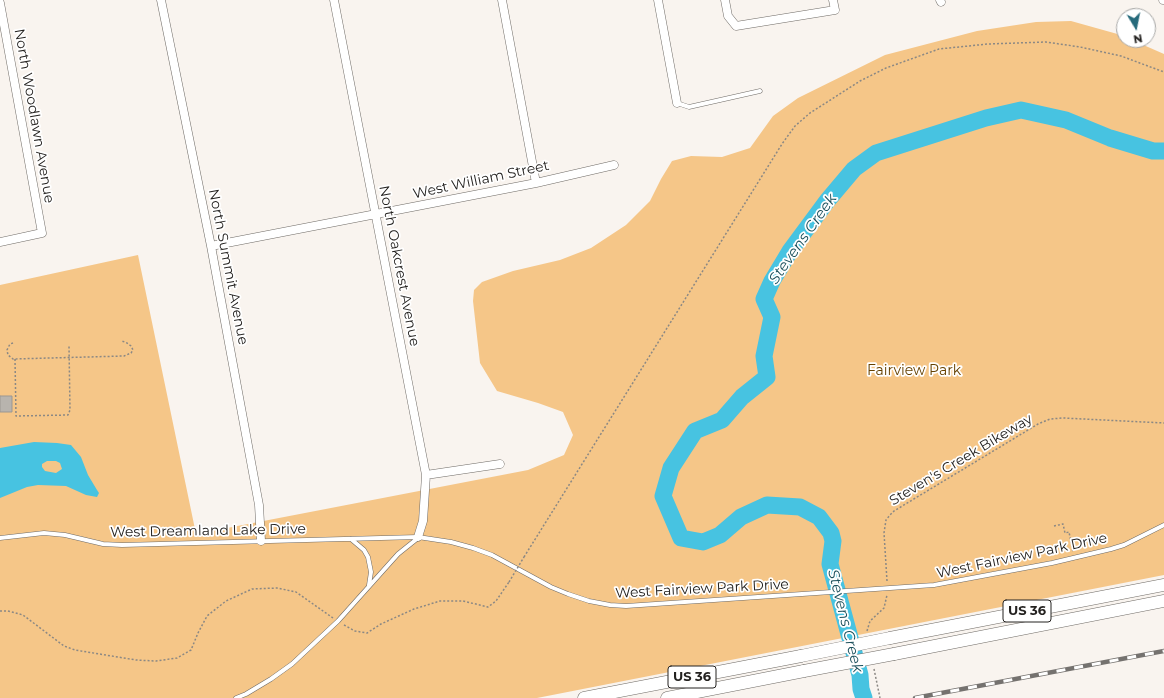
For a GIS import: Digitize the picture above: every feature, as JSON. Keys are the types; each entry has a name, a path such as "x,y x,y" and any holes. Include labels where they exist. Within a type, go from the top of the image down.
{"main road":[{"name":"US 36","path":"584,698 1164,585"},
{"name":"US 36","path":"667,698 1164,602"}],"street":[{"name":"North Summit Avenue","path":"161,0 211,246 259,505 261,541"},
{"name":"North Oakcrest Avenue","path":"334,0 426,475 423,521 418,537"},
{"path":"502,0 536,183"},
{"path":"658,0 677,103"},
{"path":"725,0 728,16 736,26 835,10 833,0"},
{"name":"North Woodlawn Avenue","path":"0,3 42,234 0,242"},
{"name":"West William Street","path":"211,246 536,183 614,165"},
{"path":"426,475 500,464"}],"lane":[{"path":"677,103 689,107 760,91"},
{"name":"West Fairview Park Drive","path":"418,537 451,542 492,555 556,589 589,601 610,606 626,606 864,591 934,585 1074,558 1111,549 1124,545 1164,525"},
{"name":"West Dreamland Lake Drive","path":"0,538 44,533 65,535 103,544 122,545 418,537"},
{"path":"236,698 246,694 271,679 292,664 338,621 398,554 418,537"},
{"path":"351,539 364,550 368,558 371,572 368,587"}],"path":[{"path":"0,611 8,611 23,616 64,646 75,650 156,662 177,658 191,650 207,616 226,601 252,589 277,588 296,592 355,631 367,633 381,624 414,608 440,602 463,601 488,607 496,601 524,557 782,144 795,126 810,113 860,81 938,49 988,44 1046,42 1080,47 1121,56 1164,72"},
{"path":"13,343 8,347 7,352 10,358 69,358 128,355 133,350 131,346 122,341"},
{"path":"14,359 16,416 68,415 70,410 69,346"},
{"name":"Steven's Creek Bikeway","path":"867,630 870,621 884,608 887,596 884,534 886,520 894,511 1038,424 1050,419 1063,418 1164,423"},
{"path":"1054,526 1063,524 1065,533 1069,532 1074,558"},
{"path":"874,668 880,698"}],"green space":[{"name":"Fairview Park","path":"1071,21 1116,34 1116,48 1150,48 1164,54 1164,575 537,698 0,698 0,285 138,255 196,534 528,470 564,455 573,435 563,412 497,391 480,363 473,301 474,290 482,282 513,271 560,260 591,248 626,225 650,201 672,161 691,156 722,157 750,148 773,116 798,98 885,55 977,31 1036,22"}],"water":[{"path":"34,442 71,445 81,457 88,475 99,493 97,497 86,495 66,486 38,485 27,487 0,498 0,448","holes":["47,461 56,461 60,463 62,469 56,473 45,471 42,467 42,464"]}],"building":[{"path":"0,396 12,396 12,412 0,412"}],"waterway":[{"name":"Stevens Creek","path":"864,698 861,689 860,675 830,564 833,541 831,533 819,517 800,507 767,505 741,517 720,535 703,542 681,538 663,496 671,468 695,431 722,420 742,397 767,377 764,356 772,317 764,299 772,281 790,251 827,201 854,169 876,153 986,118 1021,110 1066,120 1110,138 1153,151 1164,151"}],"railway":[{"path":"915,698 1164,651"}]}
